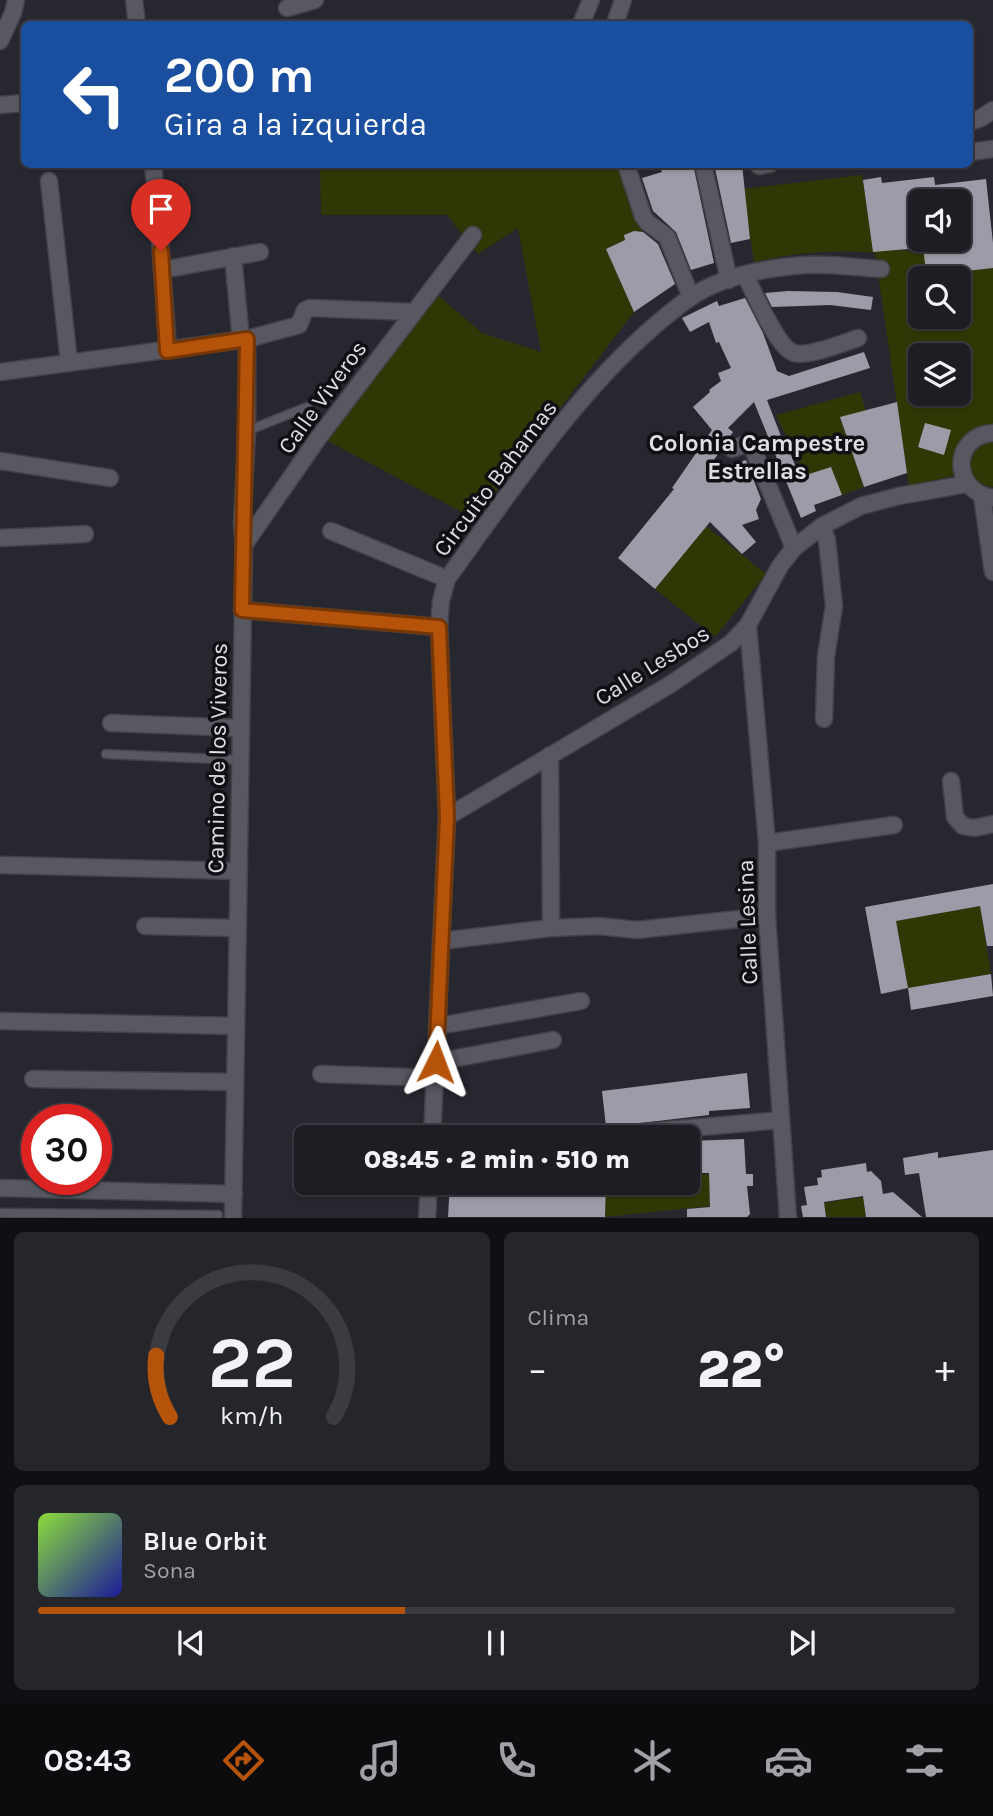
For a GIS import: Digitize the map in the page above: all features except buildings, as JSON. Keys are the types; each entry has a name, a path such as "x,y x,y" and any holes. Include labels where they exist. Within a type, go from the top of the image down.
{"street":[{"path":"0,41 16,0"},
{"path":"134,0 137,21"},
{"path":"287,8 315,0"},
{"path":"582,21 591,0"},
{"path":"616,21 623,0"},
{"path":"0,105 21,103"},
{"path":"973,120 993,110"},
{"path":"973,152 993,149"},
{"path":"153,168 167,351"},
{"path":"627,168 643,216 667,237 691,297"},
{"path":"704,168 737,277 781,345 793,353 806,353 858,338"},
{"path":"49,181 69,362"},
{"name":"Calle Viveros","path":"244,545 319,438 473,235"},
{"path":"162,270 260,252"},
{"name":"Camino de los Viveros","path":"226,1216 234,1194 244,545 242,523 247,431 244,339 233,256"},
{"name":"Circuito Bahamas","path":"433,1125 447,817 439,627 441,601 447,579 533,461 597,384 628,349 691,297 713,285 737,277 807,265 881,269"},
{"path":"0,372 244,339 299,325 305,310 310,308 413,312"},
{"path":"993,433 978,436 970,443 961,463 967,484 988,497 993,572"},
{"path":"732,449 746,443 753,449 794,548"},
{"path":"0,461 110,478"},
{"name":"Calle Lesbos","path":"447,817 731,643 748,625 780,566 794,548 822,526 861,506 967,484"},
{"path":"822,526 827,540 834,606 826,656 824,719"},
{"path":"331,531 447,579"},
{"path":"0,538 85,534"},
{"path":"242,610 439,627"},
{"name":"Calle Lesina","path":"748,625 767,843 767,916 788,1217"},
{"path":"111,723 241,728"},
{"path":"550,755 551,928"},
{"path":"951,781 955,817 963,826 974,828 993,824"},
{"path":"767,843 894,825"},
{"path":"0,865 238,871"},
{"path":"441,941 551,928 598,926 637,930 767,916"},
{"path":"145,926 237,928"},
{"path":"438,1026 581,1002"},
{"path":"0,1021 235,1026"},
{"path":"321,1074 436,1070 553,1041"},
{"path":"33,1079 234,1083"},
{"path":"700,1127 782,1120"},
{"path":"0,1188 234,1194"},
{"path":"427,1217 428,1195"}],"lane":[{"path":"247,431 307,407"},
{"path":"106,754 239,760"},
{"path":"0,1213 36,1216 226,1216"}],"green space":[{"path":"320,168 624,168 642,232 634,231 624,235 625,240 606,249 634,312 475,519 326,440 434,292 482,333 541,352 518,228 478,254 447,215 321,215"},
{"path":"862,175 874,252 892,249 937,255 939,266 908,266 908,329 971,329 971,270 993,268 993,433 978,436 961,474 909,486 875,253 814,253 754,262 743,189"},
{"path":"860,392 866,411 840,418 864,487 819,503 776,415"},
{"path":"987,443 993,443 993,487 977,481 971,468 974,454"},
{"path":"706,526 766,574 715,637 655,589"},
{"path":"980,906 991,974 908,988 896,921"},
{"path":"700,1174 709,1174 710,1206 605,1217 550,1217 546,1195 700,1195"},
{"path":"863,1197 866,1217 826,1217 824,1203"}],"district":[{"name":"Colonia Campestre Estrellas","path":"757,457"}],"route":[{"path":"161,251 167,351 247,339 242,610 439,627 447,817 436,1062"}]}
